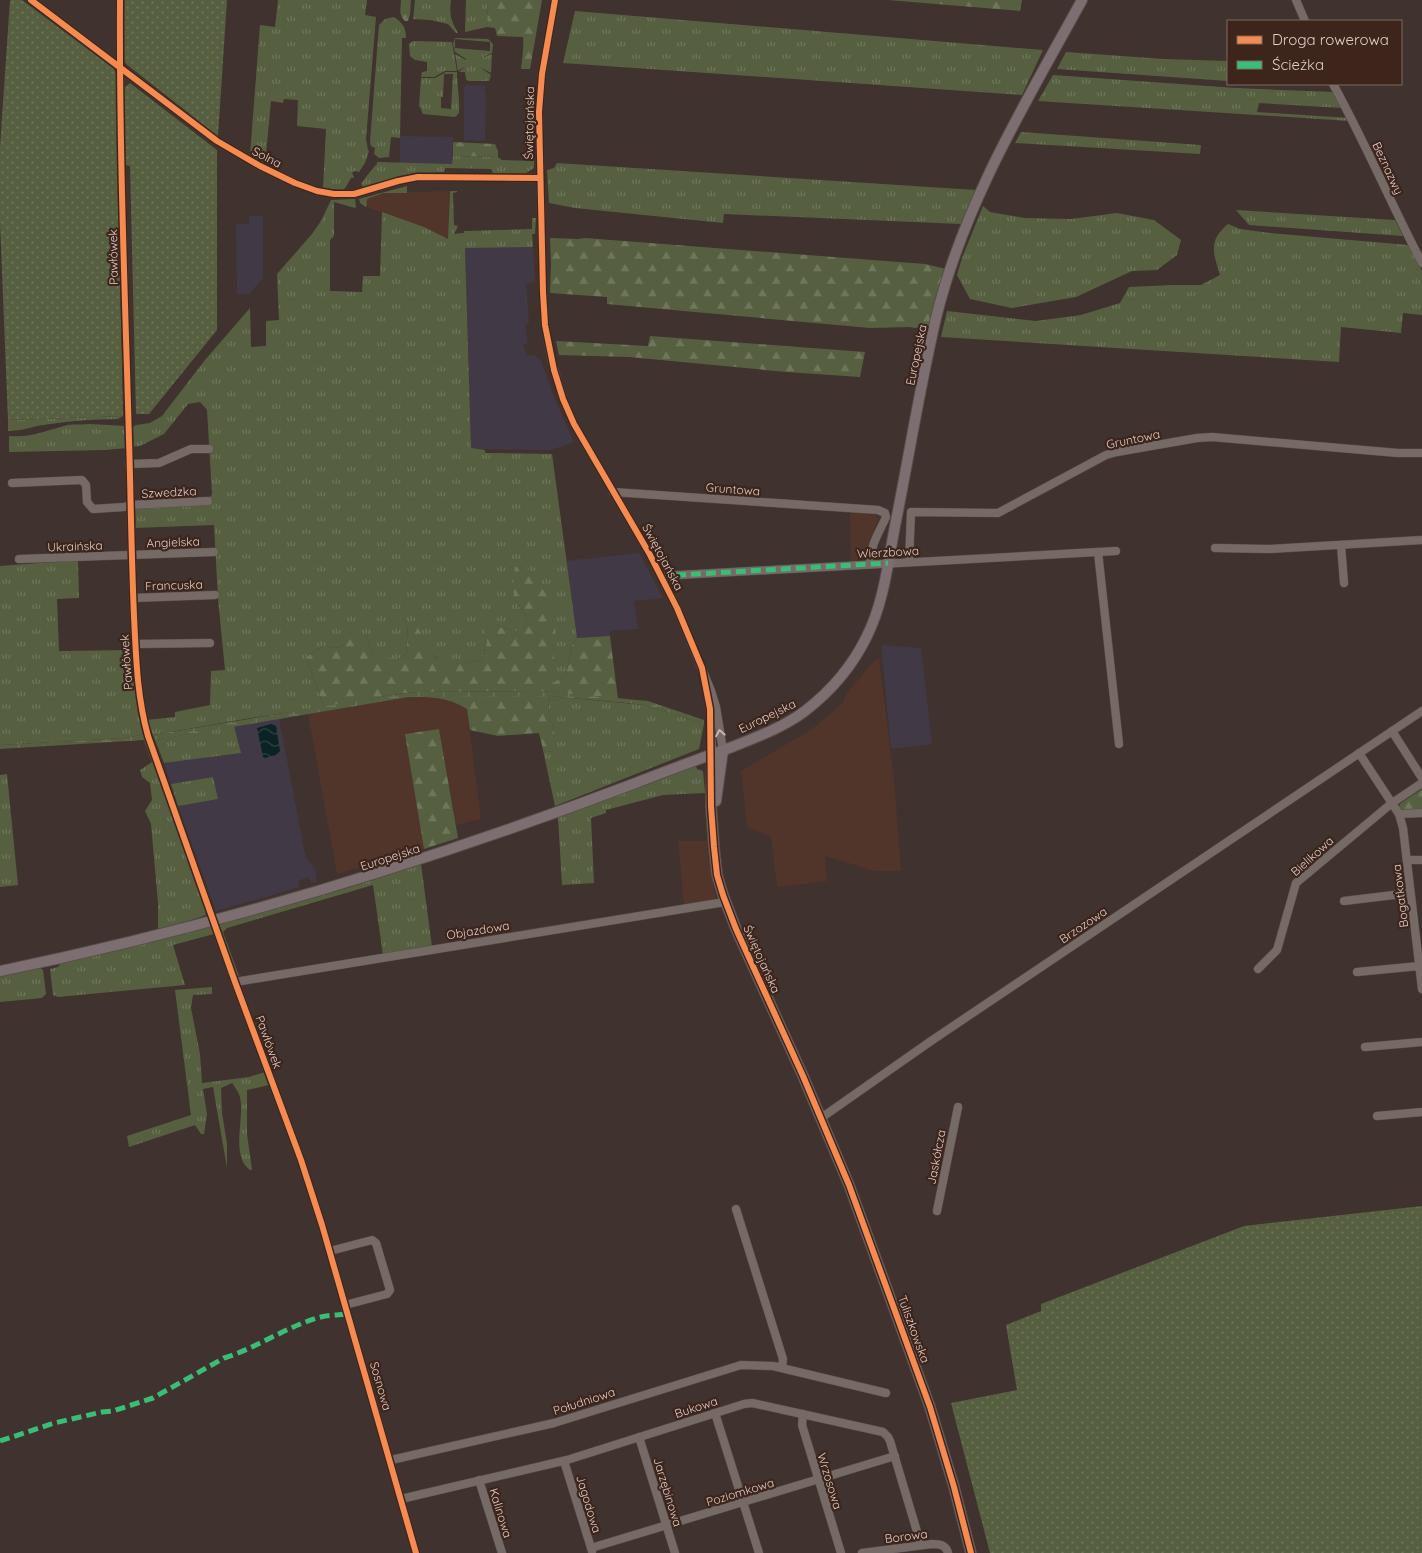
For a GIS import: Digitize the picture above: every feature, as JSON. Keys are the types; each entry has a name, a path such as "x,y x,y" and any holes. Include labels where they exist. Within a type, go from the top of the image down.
{"main road":[{"name":"Europejska","path":"0,971 214,921 328,889 437,855 723,750 792,720 806,711 836,684 860,649 870,629 881,596 888,563 933,330 956,251 974,204 989,172 1082,0"},
{"name":"Świętojańska","path":"713,814 723,750"},
{"name":"Świętojańska","path":"712,754 711,797 715,863 725,902 821,1118"},
{"name":"Tuliszkowska","path":"821,1118 849,1185 919,1375 952,1478 971,1553"}],"street":[{"name":"Solna","path":"31,0 224,146 295,183 317,191 334,194 354,194 418,177 540,178"},
{"name":"Pawłówek","path":"120,0 132,555 135,644 140,700 145,726 235,982 301,1160 322,1225"},
{"name":"Świętojańska","path":"556,0 545,52 539,112 542,292 550,356 557,382 583,442 661,576 685,627 712,691 723,750"},
{"path":"1296,0 1305,20"},
{"name":"Beznazwy","path":"1334,85 1422,263"},
{"name":"Gruntowa","path":"909,562 911,512 998,513 1106,455 1117,452 1212,437 1398,453 1422,453"},
{"path":"130,464 159,463 191,449 209,449"},
{"name":"Szwedzka","path":"12,483 82,480 86,485 87,502 93,509 208,501"},
{"name":"Gruntowa","path":"613,492 883,511 886,517 875,539 871,551 870,564"},
{"path":"1215,548 1268,549 1422,540"},
{"path":"1341,545 1344,583"},
{"name":"Wierzbowa","path":"661,576 1116,551"},
{"name":"Angielska","path":"132,555 214,552"},
{"path":"1098,552 1119,744"},
{"name":"Ukraińska","path":"19,559 132,555"},
{"name":"Francuska","path":"134,598 215,595"},
{"path":"135,644 210,643"},
{"name":"Świętojańska","path":"704,674 710,709 712,754"},
{"name":"Brzozowa","path":"821,1118 939,1035 1422,710"},
{"path":"1392,731 1422,778"},
{"path":"1359,753 1392,804"},
{"name":"Bielikowa","path":"1258,969 1277,950 1296,883 1392,804 1422,783"},
{"name":"Bogatkowa","path":"1392,804 1399,814 1403,828 1422,989"},
{"path":"1399,814 1422,813"},
{"path":"1407,860 1422,860"},
{"path":"1344,901 1410,893"},
{"name":"Objazdowa","path":"235,982 725,902"},
{"path":"1357,972 1419,966"},
{"path":"1365,1048 1422,1042"},
{"name":"Jaskółcza","path":"937,1211 958,1107"},
{"path":"1377,1116 1422,1112"},
{"path":"736,1209 783,1359 782,1368"},
{"name":"Sosnowa","path":"322,1225 391,1460 416,1553"},
{"path":"330,1251 372,1240 376,1243 390,1290 387,1294 345,1305"},
{"name":"Południowa","path":"391,1460 554,1423 738,1365 773,1366 886,1393"},
{"name":"Bukowa","path":"401,1499 564,1461 752,1403 883,1432 888,1437 895,1456 921,1545"},
{"path":"715,1413 758,1553"},
{"name":"Wrzosowa","path":"803,1414 802,1425 841,1553"},
{"name":"Jarzębinowa","path":"639,1438 675,1553"},
{"name":"Poziomkowa","path":"592,1551 667,1525 895,1456"},
{"name":"Jagodowa","path":"564,1461 592,1551"},
{"name":"Kalinowa","path":"479,1480 502,1553"},
{"name":"Borowa","path":"862,1553 939,1544 946,1547 948,1553"}],"shaded area":[{"path":"467,85 489,86 485,87 484,92 486,93 485,141 464,140 464,87"},
{"path":"400,136 453,137 452,164 400,163"},
{"path":"449,191 448,240 424,227 366,207 367,199 383,193"},
{"path":"249,216 263,216 263,278 249,294 237,294 236,224 249,224"},
{"path":"465,247 533,247 535,281 526,284 529,323 525,324 528,343 523,344 527,356 534,355 541,360 552,392 574,442 551,450 471,449"},
{"path":"850,512 875,515 879,518 864,556 851,563"},
{"path":"639,553 663,598 634,601 638,629 610,631 610,636 577,638 566,561"},
{"path":"881,645 921,648 932,744 891,749"},
{"path":"879,658 894,779 901,871 875,871 825,856 827,881 777,887 771,837 747,827 741,771 809,731 827,717 844,701 844,697 873,662"},
{"path":"409,697 433,697 456,702 467,709 481,819 456,825 439,729 406,734 424,849 337,874 308,714"},
{"path":"279,718 306,859 315,869 317,882 311,883 309,877 298,881 300,887 216,911 178,806 218,799 213,777 171,784 164,763 241,753 234,726"},
{"path":"678,841 707,841 717,901 684,906"}],"green space":[{"path":"10,0 22,0 114,69 116,73 123,416 8,420 0,222 0,147"},
{"path":"124,0 227,0 218,136 126,64 124,59"},
{"path":"278,0 367,0 365,15 376,17 366,139 369,151 365,163 359,172 355,171 352,173 354,177 351,178 343,190 323,188 326,129 297,126 298,100 284,99 283,103 271,101 265,165 250,158 260,25 275,27"},
{"path":"401,0 411,0 408,21 405,21 401,16"},
{"path":"415,0 451,0 451,17 458,33 448,24 413,19"},
{"path":"466,0 488,0 487,27 465,32"},
{"path":"488,0 542,0 530,69 521,69 523,37 497,36 495,28 487,27"},
{"path":"888,0 1022,0 1020,11"},
{"path":"575,11 1043,50 1022,95 563,63"},
{"path":"394,17 400,21 406,34 406,38 402,38 400,138 391,137 389,157 379,158 374,154 375,148 371,146 370,142 379,25 385,19"},
{"path":"455,38 488,39 493,44 492,53 479,59 492,54 491,73 480,67 491,75 489,81 468,81 465,72 459,72 466,66 458,71 455,54 466,59 455,52 453,44","holes":["455,39 490,42 490,51 455,48"]},
{"path":"413,41 452,42 457,71 445,71 434,77 421,77 422,72 427,71 427,62 415,60 410,56 409,44"},
{"path":"1066,52 1164,59 1227,61 1227,81 1057,69"},
{"path":"446,72 457,72 459,113 455,117 423,114 419,107 421,78 435,78","holes":["444,74 453,74 451,109 441,108"]},
{"path":"1053,75 1236,88 1334,92 1342,108 1259,103 1257,112 1349,118 1350,121 1038,101"},
{"path":"130,83 217,150 217,330 149,414 136,414 130,166 125,165 124,88"},
{"path":"1021,132 1201,145 1200,154 1015,143"},
{"path":"453,142 495,144 498,157 453,156"},
{"path":"453,156 498,157 502,160 534,161 534,168 526,173 493,173 491,169 445,168 444,172 410,174 366,187 363,187 361,184 377,162 452,164"},
{"path":"557,163 976,190 961,224 724,214 723,223 575,208 549,203 547,170 554,168"},
{"path":"407,186 407,193 383,193 367,199 366,207 360,203 359,199"},
{"path":"450,191 457,191 453,193 454,225 458,226 454,234 464,233 464,231 532,229 532,218 536,218 535,234 532,234 533,247 465,248 471,448 485,450 485,453 552,454 577,638 572,646 566,675 553,684 552,666 555,643 514,599 528,619 524,631 509,630 496,624 487,642 482,659 473,662 442,665 408,625 406,655 398,659 380,659 372,651 365,634 350,640 343,646 335,648 322,647 306,657 324,707 153,735 146,720 175,717 175,712 210,705 211,671 225,670 218,599 214,525 134,528 134,501 208,498 212,495 207,410 200,402 188,404 164,434 140,446 130,447 131,428 136,425 150,423 162,416 205,360 250,308 251,347 266,346 266,321 279,320 277,274 312,234 321,221 331,200 355,199 356,207 334,202 334,236 330,240 330,291 362,292 363,276 380,276 382,212 424,227 448,239"},
{"path":"983,206 990,212 1025,218 1071,219 1117,213 1154,220 1181,240 1177,255 1157,270 1132,271 1076,297 1012,308 970,299 957,275"},
{"path":"1236,210 1395,220 1403,236 1249,225"},
{"path":"1228,224 1240,229 1270,233 1408,245 1422,271 1422,315 1403,313 1401,333 1341,327 1339,362 941,337 947,311 1036,321 1081,315 1120,303 1129,287 1201,285 1220,275 1215,260 1214,247 1217,236"},
{"path":"550,238 585,238 925,264 946,269 930,329 908,327 870,328 607,304 607,297 550,293"},
{"path":"650,336 865,352 860,377 629,357 559,355 556,341 648,346"},
{"path":"123,416 118,419 71,421 8,431 8,420"},
{"path":"68,425 126,426 127,448 9,452 9,436 25,436"},
{"path":"78,560 79,598 57,599 59,651 134,650 146,734 125,738 0,745 0,566"},
{"path":"515,567 526,568 538,577 549,601 555,625 553,683 566,675 572,646 577,638 610,636 618,699 541,691 417,692 324,707 306,657 322,647 335,648 343,646 354,634 365,634 372,651 380,658 398,659 406,655 408,625 415,623 434,656 442,664 473,662 482,659 487,642 485,627 496,624 509,630 524,630 528,619 514,599 513,580"},
{"path":"541,691 648,701 704,720 704,724 644,705 627,703 550,696 409,697 155,740 153,735 398,694 417,692"},
{"path":"550,696 644,705 704,724 699,749 555,806 543,750 550,752 554,730 548,710"},
{"path":"550,696 548,710 554,730 555,746 550,752 543,750 539,733 498,736 470,730 467,709 460,705 439,699 409,697"},
{"path":"234,726 241,753 164,763 155,740"},
{"path":"439,729 458,838 424,849 405,734"},
{"path":"146,734 148,739 144,740 0,749 0,745 125,738"},
{"path":"148,739 208,911 205,912 206,915 158,929 158,903 151,824 145,811 152,800 150,783 142,777 140,770 152,762 144,740"},
{"path":"696,766 697,769 703,771 705,793 663,795 606,810 606,813 591,818 594,883 562,885 558,817"},
{"path":"7,774 18,885 0,887 0,775"},
{"path":"213,777 218,799 178,806 171,784"},
{"path":"1422,789 1422,812 1400,811 1398,807 1401,803"},
{"path":"421,864 432,947 383,955 373,885 227,928 223,932 239,976 229,978 214,934 173,945 185,985 58,997 53,995 50,969 58,967 61,963 332,893"},
{"path":"39,967 43,970 46,994 42,998 0,1002 0,975"},
{"path":"212,987 212,994 193,995 191,1008 200,1054 202,1083 249,1077 265,1072 269,1085 247,1090 247,1134 252,1170 244,1163 241,1155 239,1146 240,1097 232,1083 221,1088 222,1113 227,1144 227,1168 213,1087 203,1089 207,1114 204,1134 201,1134 195,1125 129,1147 127,1136 191,1115 175,990"},
{"path":"1422,1206 1422,1553 990,1553 951,1403 1017,1390 1006,1325 1041,1311 1041,1304 1244,1226"}],"water":[{"path":"271,724 276,726 280,751 276,755 265,758 263,757 257,728"}],"marked path":[{"path":"661,576 888,563"},
{"path":"0,1441 54,1423 113,1411 153,1398 224,1358 248,1349 296,1326 321,1317 348,1314"}],"cycle path":[{"path":"31,0 217,141 260,166 295,183 317,191 334,194 354,194 418,177 540,178"},
{"path":"120,0 122,179 132,563 136,661 141,706 148,736 235,982 301,1160 322,1225 416,1553"},
{"path":"555,0 542,74 539,112 543,292 545,325 554,370 563,399 574,424 649,553 677,608 702,668 710,709 711,806 714,847 717,875 723,895 736,929 803,1076 849,1185 930,1407 971,1553"}]}
